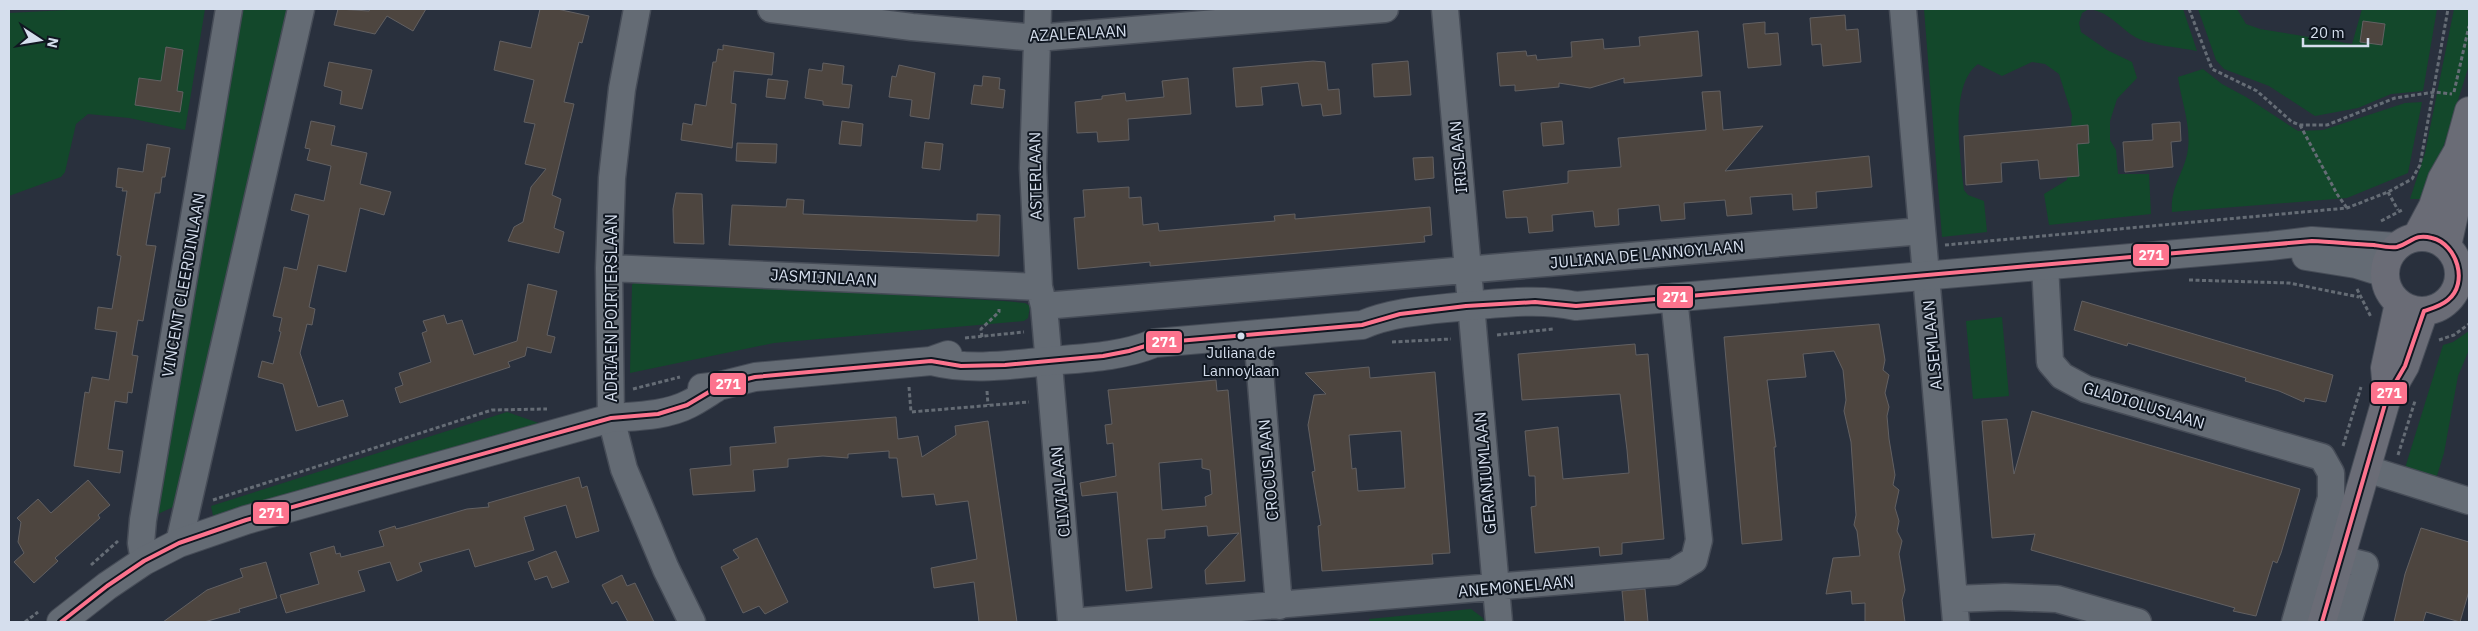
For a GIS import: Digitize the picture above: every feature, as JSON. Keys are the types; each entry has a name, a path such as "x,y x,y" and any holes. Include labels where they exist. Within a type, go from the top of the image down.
{"main road":[{"path":"2448,246 2461,183 2458,151 2461,103"},
{"path":"2407,242 2434,238 2448,246 2456,258 2459,272 2457,286 2450,299 2438,307 2412,307 2391,294 2385,273 2388,259 2407,242 2433,206 2442,179 2458,151"},
{"path":"2322,622 2387,397 2405,366 2412,307"}],"street":[{"name":"VINCENT CLEERDINLAAN","path":"144,561 141,543 143,520 229,9"},
{"path":"179,543 301,9"},
{"name":"ADRIAEN POIRTERSLAAN","path":"637,9 622,89 612,178 609,268 611,418 624,469 666,569 692,622"},
{"name":"AZALEALAAN","path":"771,9 912,27 1037,38 1385,9"},
{"name":"ASTERLAAN","path":"1038,9 1033,168 1048,352"},
{"name":"IRISLAAN","path":"1445,9 1470,315"},
{"name":"ALSEMLAAN","path":"1903,9 1955,611"},
{"name":"JULIANA DE LANNOYLAAN","path":"1042,296 1467,269 1922,231"},
{"path":"61,622 107,586 144,561 179,543 246,520 611,418 658,414 672,410 687,405 719,386 755,377 931,361 954,367 971,367 1048,352 1115,355 1138,350 1154,343 1362,325 1381,317 1413,311 1470,315 1521,301 1559,302 1576,306 1926,277 2270,246 2312,240 2407,242"},
{"path":"2270,246 2311,257 2356,264 2385,273"},
{"name":"GLADIOLUSLAAN","path":"2046,265 2050,362 2062,376 2086,389 2322,458 2331,473"},
{"name":"JASMIJNLAAN","path":"609,268 1042,296"},
{"name":"ANEMONELAAN","path":"1071,622 1674,572 1694,560 1699,540 1674,297"},
{"name":"GERANIUMLAAN","path":"1470,315 1499,622"},
{"name":"CROCUSLAAN","path":"1257,334 1279,606"},
{"name":"CLIVIALAAN","path":"1048,352 1071,622"},
{"path":"2367,470 2469,501"},
{"path":"2295,622 2331,498 2331,473"},
{"path":"2341,558 2365,566 2348,622"},
{"path":"1955,611 2004,597 2057,599 2138,622"}],"path":[{"path":"2189,9 2212,69 2257,91 2292,122 2300,125 2327,125 2395,98 2435,92"},
{"path":"2398,210 2388,192 2412,179 2420,164 2435,92 2448,9"},
{"path":"2461,103 2469,26"},
{"path":"2300,125 2337,194 2347,208"},
{"path":"2331,473 2341,452 2363,381"},
{"path":"908,382 910,412 1052,400"}],"green space":[{"path":"86,9 205,9 185,130 129,118 88,114 76,124 65,172 61,177 9,196 9,13"},
{"path":"242,9 289,9 267,92 182,477 173,507 158,514"},
{"path":"1924,9 2089,9 2082,13 2079,23 2081,32 2107,50 2132,62 2137,78 2117,99 2110,121 2110,140 2116,150 2118,174 2149,174 2151,214 2049,225 2044,194 2067,180 2072,115 2059,74 2045,64 2032,62 2002,76 1978,64 1969,74 1963,88 1960,104 1959,141 1964,190 1968,195 1984,201 1987,232 1942,237"},
{"path":"2089,9 2183,9 2197,51 2144,41 2132,35 2104,14"},
{"path":"2198,9 2237,9 2246,24 2260,29 2352,44 2362,9 2437,9 2423,91 2391,94 2358,108 2315,116 2269,86 2224,69 2216,60"},
{"path":"2454,9 2469,9 2469,65 2427,199 2410,199 2425,153"},
{"path":"2203,69 2222,84 2246,97 2298,131 2323,130 2405,103 2422,102 2408,173 2347,198 2172,212 2173,194 2184,165 2189,140 2178,77"},
{"path":"636,280 1004,301 1025,303 1030,306 1028,318 1024,321 774,343 630,373 632,285"},
{"path":"2002,317 2009,396 1973,399 1966,321"},
{"path":"2469,331 2469,350 2458,376 2444,453 2436,479 2405,468 2443,345 2453,342"},
{"path":"507,412 550,427 214,520 211,506"},
{"path":"1471,609 1483,618 1484,622 1370,622 1369,619"}],"building":[{"path":"338,9 369,11 370,9 426,9 413,31 387,16 375,34 334,25"},
{"path":"540,9 557,9 589,16 582,43 579,42 564,102 574,104 552,195 561,199 554,228 564,232 559,253 508,241 514,227 523,222 531,187 546,169 525,164 535,124 524,122 534,80 494,70 500,41 531,48"},
{"path":"1845,15 1846,30 1858,29 1861,62 1823,66 1821,44 1812,45 1810,18"},
{"path":"2363,21 2385,24 2382,45 2360,42"},
{"path":"1765,22 1765,34 1778,33 1781,65 1748,68 1743,24"},
{"path":"1698,31 1702,76 1624,83 1624,78 1590,88 1559,83 1559,87 1515,91 1515,85 1500,86 1497,53 1526,51 1527,56 1536,55 1537,60 1572,57 1571,42 1603,39 1604,49 1640,46 1639,37"},
{"path":"723,45 774,53 772,75 734,71 731,103 736,104 732,148 681,140 683,123 692,125 695,104 706,106 713,62 716,62 718,49 723,50"},
{"path":"166,47 183,50 177,91 183,92 180,112 135,105 139,78 161,81"},
{"path":"1313,61 1325,62 1328,90 1339,89 1341,114 1323,116 1321,104 1302,106 1298,83 1261,87 1263,105 1236,107 1233,68"},
{"path":"1408,61 1411,95 1374,97 1372,64"},
{"path":"329,62 372,70 362,109 340,104 342,91 324,86"},
{"path":"823,63 844,66 842,84 852,85 849,108 823,105 823,101 805,98 809,69 822,71"},
{"path":"899,65 935,73 929,119 910,116 912,100 889,97 892,76 896,77"},
{"path":"983,76 1000,78 999,89 1005,90 1003,108 971,104 974,85 982,86"},
{"path":"1188,78 1191,114 1128,119 1129,140 1098,142 1097,132 1077,133 1075,102 1102,99 1102,96 1125,93 1126,101 1164,97 1162,81"},
{"path":"768,79 788,81 785,99 766,97"},
{"path":"1720,91 1723,130 1763,126 1725,171 1869,156 1872,187 1816,192 1817,208 1793,210 1792,194 1750,197 1752,214 1727,216 1725,200 1684,203 1685,219 1661,221 1659,205 1618,209 1619,225 1595,227 1593,211 1552,215 1553,231 1529,233 1527,217 1506,218 1503,191 1568,183 1568,171 1621,167 1618,138 1706,130 1702,92"},
{"path":"311,121 335,126 331,145 367,153 360,184 391,192 384,215 360,208 346,272 318,265 309,307 315,309 312,325 307,324 300,353 318,407 343,400 348,416 296,431 283,384 258,377 262,361 273,364 281,332 279,331 282,318 273,316 284,267 297,270 309,215 291,210 295,194 324,201 331,166 307,160 310,149 305,148"},
{"path":"842,121 863,124 861,146 839,144"},
{"path":"1562,121 1564,144 1543,146 1541,123"},
{"path":"2180,122 2181,141 2171,142 2173,167 2125,172 2123,142 2153,140 2152,124"},
{"path":"2088,125 2089,143 2077,144 2079,176 2040,179 2038,160 2001,163 2002,182 1966,185 1964,136"},
{"path":"925,142 943,144 940,170 922,168"},
{"path":"737,143 777,144 776,163 736,161"},
{"path":"147,144 170,148 165,177 162,177 160,193 155,193 146,245 156,246 143,321 138,320 132,355 138,356 132,393 128,392 127,403 115,401 108,449 123,451 120,473 74,466 85,392 89,393 92,377 109,380 117,332 95,329 98,307 112,309 121,256 117,255 127,191 122,191 123,188 116,187 118,168 143,172"},
{"path":"1433,157 1434,178 1415,180 1413,158"},
{"path":"1129,187 1129,198 1141,197 1143,225 1158,223 1159,231 1275,221 1274,216 1295,214 1295,219 1430,207 1432,235 1424,236 1425,242 1150,266 1150,262 1078,269 1074,218 1085,217 1083,190"},
{"path":"676,193 702,194 704,244 674,243 673,209"},
{"path":"787,199 804,200 803,214 977,221 977,214 1000,215 999,256 729,245 732,205 786,207"},
{"path":"528,284 557,291 547,335 555,337 551,353 527,347 525,356 508,362 510,367 400,403 395,388 403,385 399,373 431,362 422,333 427,331 423,321 444,315 447,324 462,320 474,355 517,341"},
{"path":"2082,301 2333,375 2326,402 2305,398 2304,402 2279,391 2245,381 2246,378 2128,343 2127,346 2074,330"},
{"path":"1879,324 1885,360 1883,370 1889,375 1885,393 1889,407 1887,416 1889,439 1895,475 1893,485 1899,490 1895,508 1899,521 1897,531 1902,541 1899,554 1905,590 1902,600 1905,622 1865,622 1865,603 1852,604 1851,591 1826,594 1833,558 1860,556 1857,531 1854,525 1856,515 1851,442 1844,411 1846,400 1843,370 1834,351 1803,354 1806,377 1767,380 1776,447 1774,447 1782,540 1742,544 1724,337"},
{"path":"1635,344 1636,355 1648,354 1664,539 1622,543 1622,554 1600,556 1599,547 1535,553 1531,507 1536,506 1535,476 1529,476 1525,431 1558,427 1563,479 1629,473 1620,394 1522,400 1518,354"},
{"path":"1369,367 1370,378 1435,372 1450,553 1432,554 1433,564 1322,571 1318,526 1321,525 1312,472 1315,471 1308,425 1314,395 1326,394 1305,373","holes":["1401,431 1405,488 1358,491 1356,468 1352,469 1349,435"]},
{"path":"1216,380 1217,391 1228,390 1245,581 1206,584 1205,570 1239,533 1208,536 1207,526 1165,530 1165,538 1147,539 1152,588 1126,591 1117,492 1082,496 1080,483 1116,476 1113,443 1107,444 1105,425 1112,424 1108,390","holes":["1202,459 1202,468 1210,470 1212,494 1205,497 1206,506 1162,510 1159,463"]},
{"path":"2032,411 2300,489 2281,553 2277,563 2273,561 2256,616 2233,611 2235,608 2031,550 2035,534 1992,538 1982,421 2007,419 2014,474"},
{"path":"896,417 898,439 918,436 922,457 956,435 955,426 988,421 1017,622 979,622 974,582 934,588 931,568 977,559 968,501 936,505 934,494 902,497 897,458 889,458 889,451 848,454 848,458 823,456 788,459 788,467 753,470 755,491 693,495 690,469 731,465 730,447 776,443 774,427"},
{"path":"579,477 582,488 587,486 599,531 576,538 566,505 524,517 534,550 475,567 469,549 419,563 422,571 397,581 390,562 358,571 365,591 286,613 280,595 319,584 310,553 334,546 336,554 340,553 341,557 384,546 379,531 395,526 396,529 404,527 467,509 489,507 488,503"},
{"path":"88,480 110,505 98,515 100,518 55,558 58,561 34,583 14,562 24,553 18,542 21,522 17,518 38,499 51,513"},
{"path":"2421,528 2469,542 2469,591 2460,622 2426,612 2423,622 2394,622 2405,574"},
{"path":"757,538 788,602 765,614 759,606 743,613 721,567 739,558 733,550"},
{"path":"556,551 569,582 552,588 547,576 535,580 528,562"},
{"path":"266,562 277,598 239,609 240,612 204,622 163,622 207,590 243,577 240,569"},
{"path":"622,575 627,586 635,583 654,622 628,622 617,601 612,604 602,585"},
{"path":"1645,589 1648,622 1625,622 1622,591"}],"transit line":[{"name":"271","path":"61,622 107,586 144,561 179,543 246,520 611,418 658,414 687,405 719,386 755,377 931,361 961,366 1005,365 1103,356 1155,343 1362,325 1400,314 1466,306 1535,302 1576,306 2312,241 2397,247 2417,238 2432,238 2441,242 2454,256 2459,274 2458,284 2448,300 2424,311 2405,366 2387,397 2322,622"}],"place":[{"name":"Juliana de Lannoylaan","path":"1241,336"}]}
